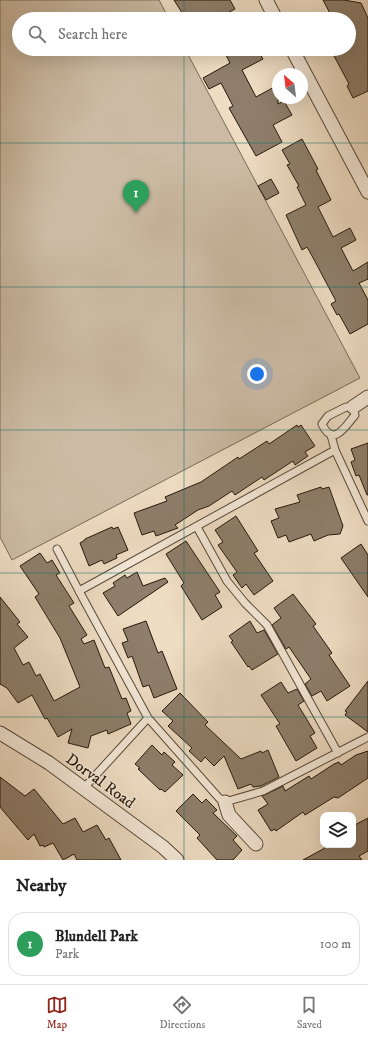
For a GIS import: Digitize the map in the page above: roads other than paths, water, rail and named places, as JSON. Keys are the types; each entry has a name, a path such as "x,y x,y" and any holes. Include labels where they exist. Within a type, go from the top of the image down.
{"street":[{"path":"266,0 272,12"},
{"path":"296,56 368,192"},
{"path":"353,407 368,397"},
{"name":"Dorval Road","path":"0,733 49,763 158,843 177,860"},
{"path":"225,802 229,815 256,844"}],"lane":[{"path":"346,407 353,407 355,415 339,434 331,435 326,432 322,424 328,416 346,407"},
{"path":"331,435 335,450 368,521"},
{"path":"79,591 183,532 197,527 335,450"},
{"path":"197,527 227,581 267,625 338,753"},
{"path":"57,549 148,718 219,798 225,802 263,791 368,737"},
{"path":"83,789 148,718"}],"place":[{"name":"Blundell Park","path":"136,213"}]}
